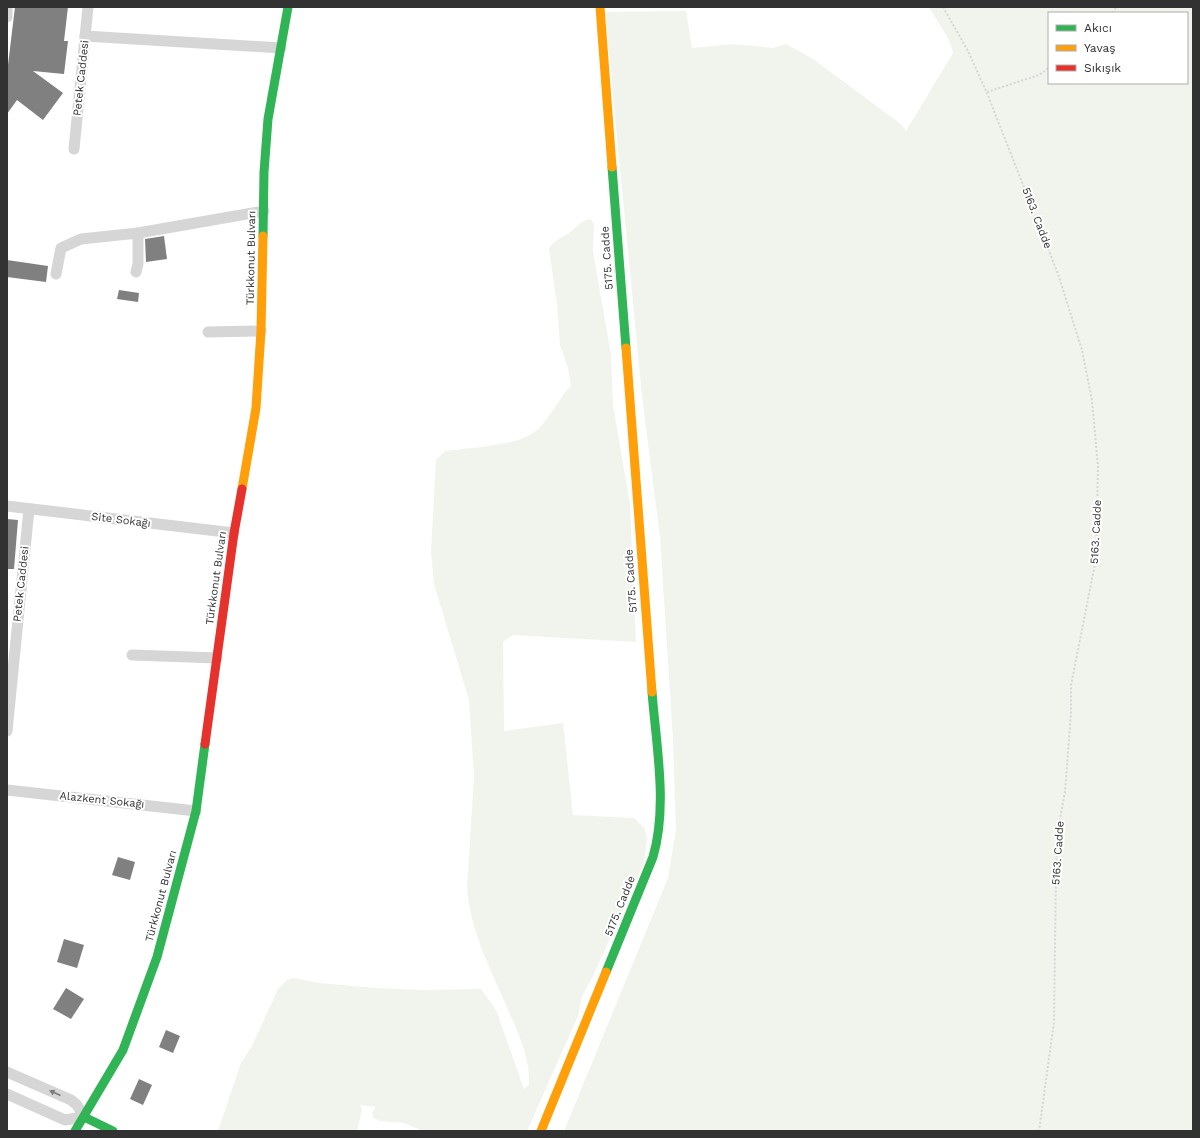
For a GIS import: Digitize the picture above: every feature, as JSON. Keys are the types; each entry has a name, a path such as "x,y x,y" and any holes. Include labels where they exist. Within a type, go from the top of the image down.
{"street":[{"path":"7,7 7,17"},
{"name":"Petek Caddesi","path":"74,149 88,7"},
{"name":"Türkkonut Bulvarı","path":"75,1131 123,1050 157,956 196,811 234,533 256,408 261,331 268,119 288,7"},
{"name":"5175. Cadde","path":"541,1131 653,857 656,847 659,823 659,784 600,7"},
{"path":"85,36 281,48"},
{"path":"56,274 61,248 81,239 138,233 264,211"},
{"path":"136,272 138,233"},
{"path":"208,332 261,331"},
{"name":"Site Sokağı","path":"7,506 234,533"},
{"name":"Petek Caddesi","path":"7,731 29,509"},
{"path":"132,655 217,658"},
{"name":"Alazkent Sokağı","path":"7,790 196,811"},
{"path":"7,1072 71,1100 77,1104 84,1117"},
{"path":"7,1094 64,1120 84,1117 113,1131"}],"path":[{"name":"5163. Cadde","path":"943,7 968,51 987,92 1056,267 1082,350 1092,401 1098,466 1096,559 1071,685 1071,713 1065,792 1060,819 1056,869 1054,1022 1038,1131"},
{"path":"987,92 1039,75 1048,69"}],"shaded area":[{"path":"929,7 1193,7 1193,1131 564,1131 668,878 676,830 673,740 660,537 642,396 605,12 686,11 692,48 733,44 773,48 786,44 813,59 902,125 906,131 953,53 949,40"},
{"path":"590,219 594,224 593,251 611,355 613,405 630,504 636,642 513,635 503,642 504,731 563,723 573,815 634,818 645,829 647,839 644,863 593,976 582,996 578,1016 527,1131 423,1131 404,1123 380,1121 374,1118 372,1112 376,1107 360,1105 362,1110 357,1131 218,1131 241,1063 252,1046 278,989 287,980 293,978 320,983 375,988 424,990 481,989 496,1010 524,1089 529,1084 528,1066 524,1048 477,937 469,904 467,887 474,776 469,700 434,584 431,552 436,460 445,451 507,443 519,440 529,435 542,425 571,386 568,368 560,345 557,305 549,248 556,241 581,223"}],"building":[{"path":"15,7 68,7 64,41 68,41 64,74 33,71 63,93 43,120 17,100 7,114 7,73"},
{"path":"164,236 167,259 146,262 145,239"},
{"path":"7,260 48,266 46,282 7,277"},
{"path":"119,290 139,293 138,302 117,299"},
{"path":"7,519 18,520 14,569 7,569"},
{"path":"118,857 135,862 130,880 112,875"},
{"path":"64,939 84,945 77,968 57,962"},
{"path":"66,988 84,999 71,1019 53,1009"},
{"path":"166,1030 180,1036 173,1053 159,1047"},
{"path":"139,1079 152,1085 143,1105 130,1099"}],"traffic: fast":[{"path":"263,236 264,172 268,119 288,7"},
{"path":"612,167 626,348"},
{"path":"606,972 653,857 657,837 660,817 660,775 652,692"},
{"path":"75,1131 123,1050 157,957 196,811 205,744"},
{"path":"84,1117 113,1131"}],"traffic: slow":[{"path":"600,7 612,167"},
{"path":"242,489 256,408 261,331 263,236"},
{"path":"626,348 652,692"},
{"path":"541,1131 606,972"}],"traffic: jam":[{"path":"205,744 234,533 242,489"}]}
